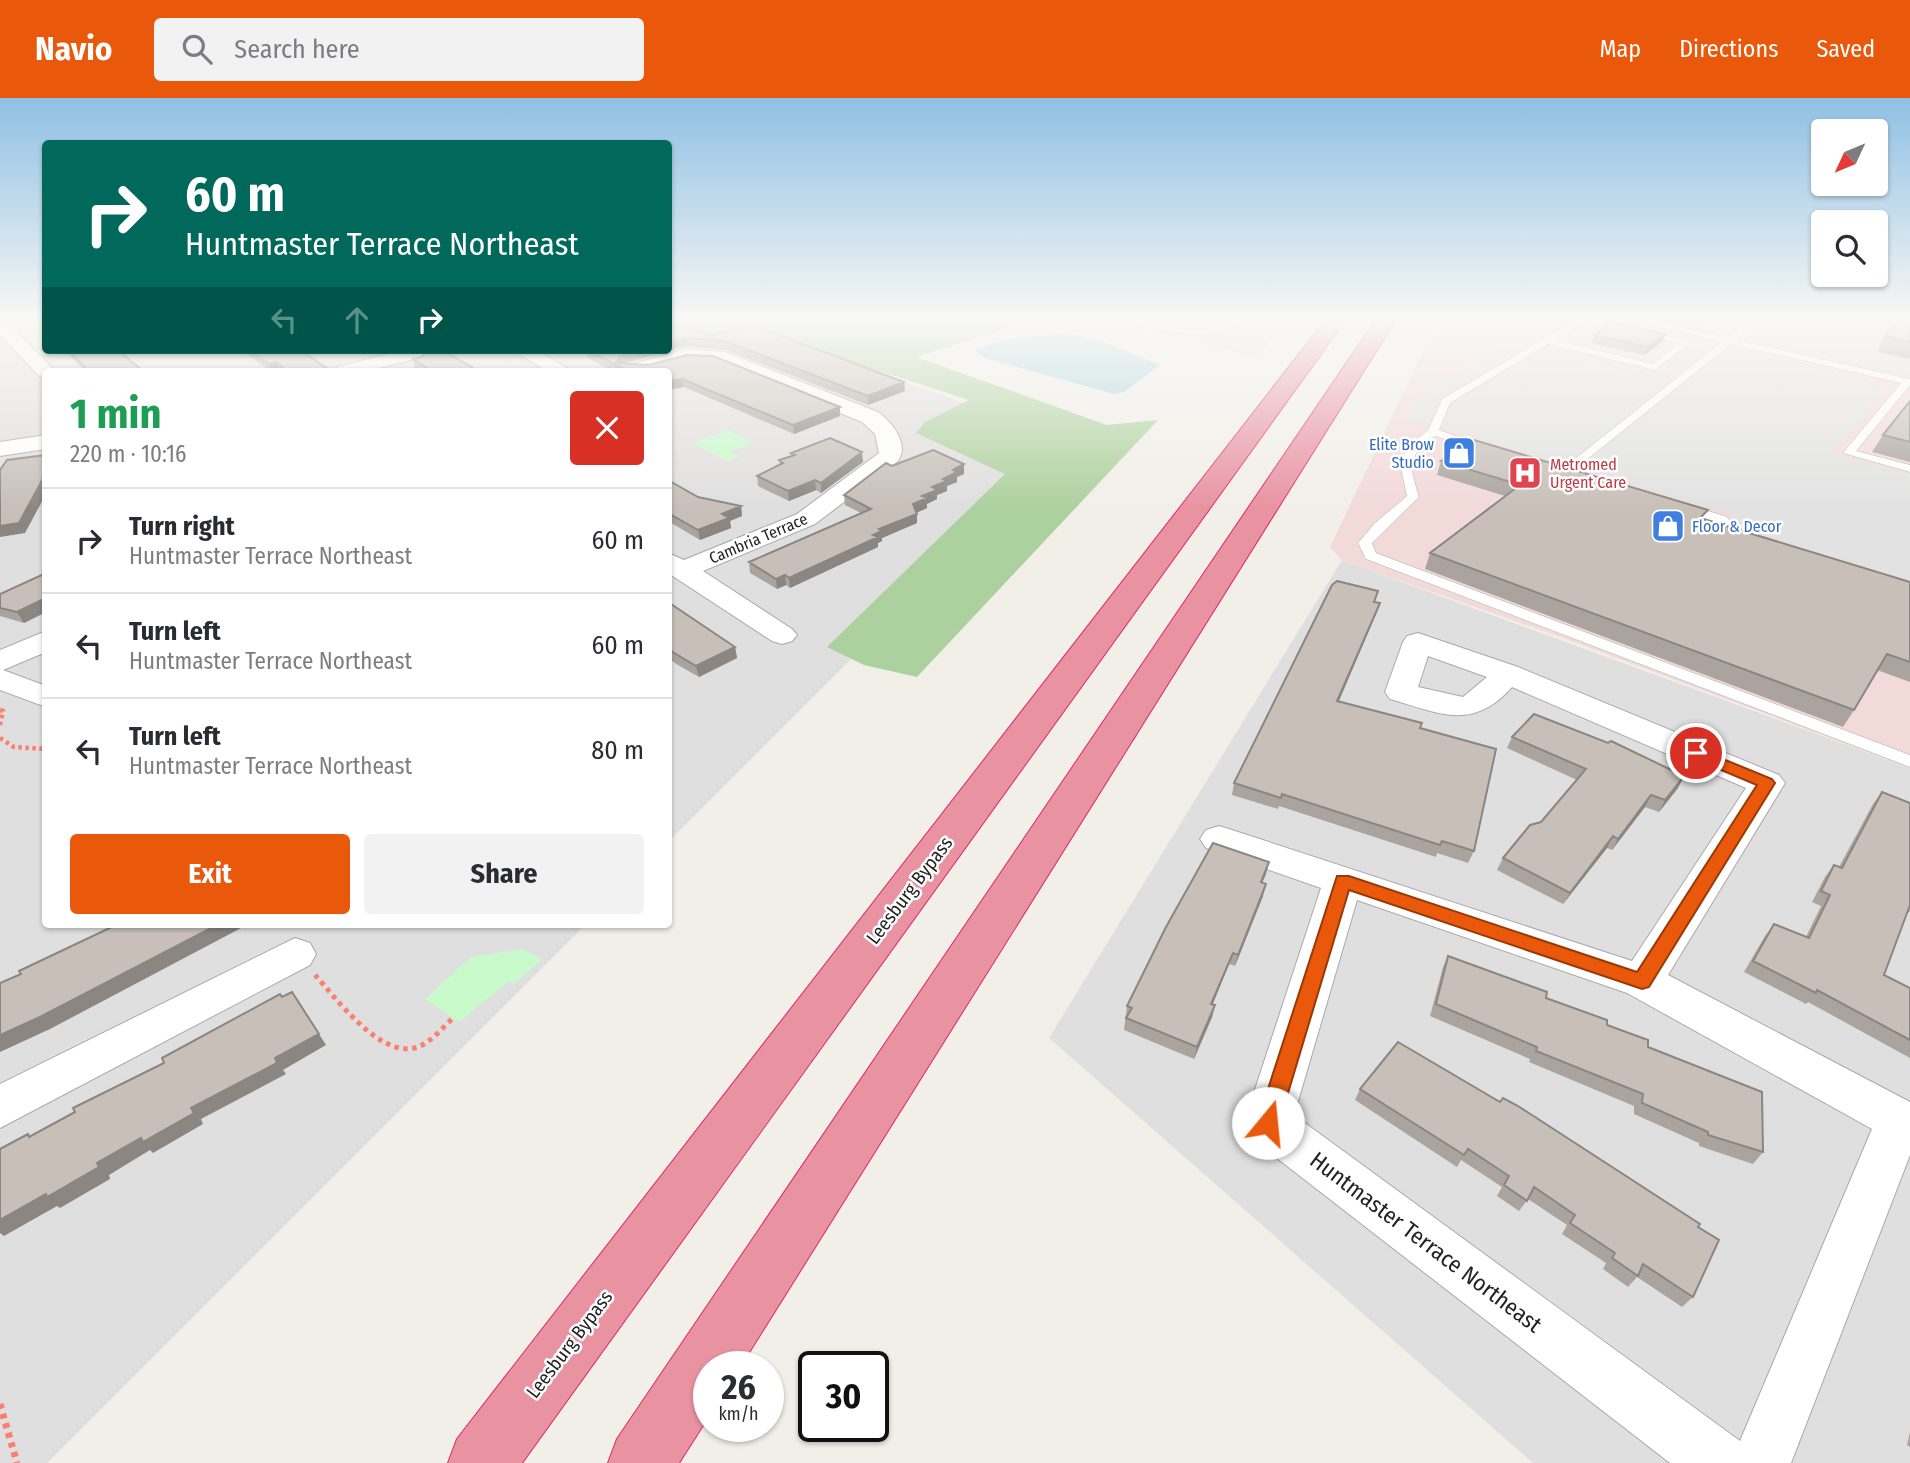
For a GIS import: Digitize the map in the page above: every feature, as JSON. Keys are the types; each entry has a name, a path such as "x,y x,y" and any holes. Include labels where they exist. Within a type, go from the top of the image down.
{"highway":[{"name":"Leesburg Bypass","path":"481,1463 1289,382"},
{"path":"641,1463 1345,382"}],"street":[{"name":"Cambria Terrace","path":"676,565 806,519 890,456 893,450 878,422 782,382"},
{"path":"0,449 42,443"},
{"path":"676,565 782,635"},
{"path":"0,662 42,642"},
{"path":"1507,674 1767,783 1642,981"},
{"path":"0,678 42,696"},
{"path":"1219,839 1642,981 1905,1124 1762,1463"},
{"name":"Huntmaster Terrace Northeast","path":"1343,881 1268,1123 1719,1463"},
{"path":"0,1107 304,963"}],"lane":[{"path":"1479,382 1446,401 1433,432 1406,453 1402,467 1413,497 1379,526 1365,543 1371,556 1910,761"},
{"path":"1565,472 1678,382"},
{"path":"1908,382 1849,453 1910,469"},
{"path":"1433,432 1499,452"},
{"path":"1667,503 1721,519 1741,538 1766,545"}],"path":[{"path":"0,710 3,711 0,725"},
{"path":"0,738 5,745 42,749"},
{"path":"304,963 371,1034 399,1049 415,1048 453,1018"},
{"path":"0,1404 17,1463"}],"shaded area":[{"path":"0,382 42,382 42,928 582,928 47,1463 0,1463"},
{"path":"672,382 903,382 1071,439 672,838"},
{"path":"1409,382 1910,382 1910,768 1563,638 1342,560 1330,547"},
{"path":"1441,382 1663,382 1680,386 1686,382 1865,382 1889,387 1830,453 1910,474 1910,580 1751,532 1731,514 1445,429 1407,421 1417,394 1430,395 1425,391"},
{"path":"1342,560 1910,768 1910,1463 1533,1463 1049,1038"}],"green space":[{"path":"913,382 985,382 1107,425 1158,420 917,677 864,665 827,647 1005,474 916,433 925,422 969,400"},
{"path":"728,430 752,443 730,452 739,457 728,461 692,443"},
{"path":"522,949 543,959 514,984 509,981 459,1022 425,999 471,957"}],"water":[{"path":"1070,382 1138,382 1124,392 1114,394"}],"building":[{"path":"689,382 777,382 840,407 793,425"},
{"path":"831,382 904,382 868,396"},
{"path":"1910,401 1910,442 1883,435"},
{"path":"830,438 862,452 821,483 815,480 788,491 757,476 783,463 779,460 795,455 791,453"},
{"path":"1474,440 1708,510 1700,518 1910,582 1910,662 1887,654 1854,710 1430,553 1520,485 1441,461"},
{"path":"933,450 964,464 953,470 957,472 943,479 947,481 932,487 937,490 922,496 927,498 913,504 917,514 879,529 882,531 873,535 878,537 789,578 785,575 776,579 749,562 871,509 844,495 886,463 892,466"},
{"path":"42,456 42,480 19,523 0,526 0,470 7,460"},
{"path":"672,482 698,497 741,506 722,514 729,518 698,530 672,515"},
{"path":"42,575 42,600 17,612 0,608 0,594"},
{"path":"1337,581 1378,591 1374,602 1380,603 1337,701 1422,723 1420,728 1496,749 1474,851 1442,841 1440,845 1282,794 1281,798 1234,783 1332,585"},
{"path":"672,605 735,647 696,666 672,651"},
{"path":"1534,714 1608,743 1611,741 1684,776 1665,800 1651,795 1618,839 1613,836 1570,893 1503,858 1530,825 1541,822 1586,769 1512,737"},
{"path":"1882,792 1910,803 1910,905 1884,975 1910,988 1910,1040 1817,990 1816,993 1753,961 1774,924 1809,938 1830,895 1821,891 1834,865 1842,868"},
{"path":"1213,843 1269,862 1261,882 1266,884 1238,955 1233,953 1211,1004 1215,1005 1197,1047 1126,1018 1132,1008 1127,1006 1166,927"},
{"path":"110,928 211,928 0,1035 0,983 21,974 19,971"},
{"path":"1448,956 1547,992 1546,998 1607,1020 1607,1025 1648,1040 1648,1047 1762,1092 1763,1152 1708,1135 1708,1132 1642,1103 1643,1094 1536,1051 1537,1047 1436,1004"},
{"path":"292,992 319,1034 275,1058 277,1063 191,1108 194,1113 143,1142 141,1138 97,1163 99,1167 0,1220 0,1149 28,1134 29,1137 75,1112 73,1108 164,1063 162,1058 280,994 282,997"},
{"path":"1398,1042 1500,1102 1503,1098 1518,1106 1700,1224 1698,1227 1719,1240 1693,1297 1643,1264 1638,1276 1612,1258 1615,1253 1570,1223 1575,1215 1534,1187 1527,1201 1504,1185 1509,1176 1468,1149 1464,1155 1360,1089"}],"place":[{"name":"Elite Brow Studio","path":"1459,453"},
{"name":"Metromed Urgent Care","path":"1525,473"},
{"name":"Floor & Decor","path":"1668,526"}],"route":[{"path":"1268,1123 1343,881 1642,981 1767,783 1696,753"}]}
